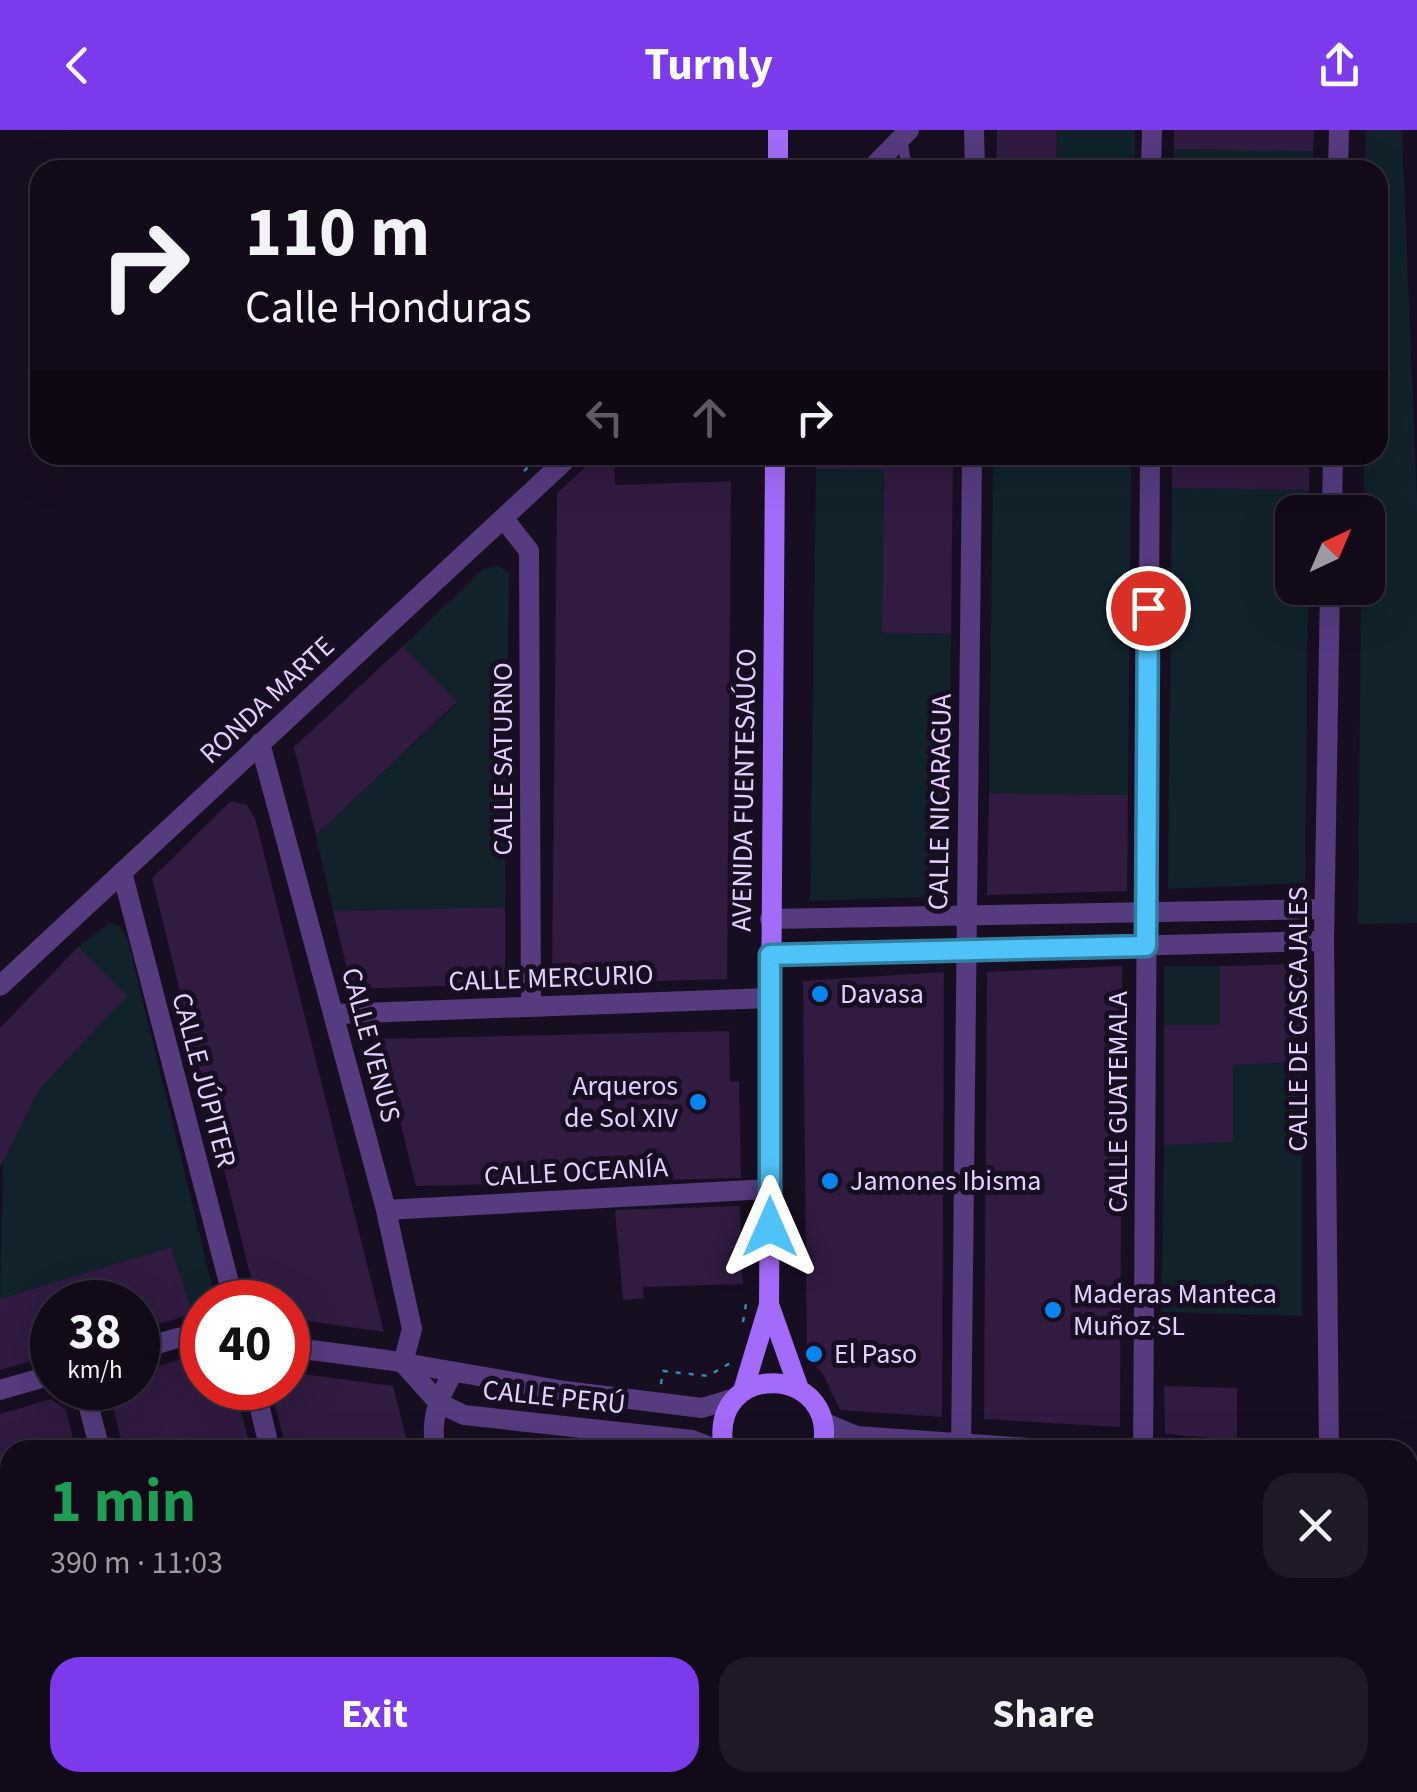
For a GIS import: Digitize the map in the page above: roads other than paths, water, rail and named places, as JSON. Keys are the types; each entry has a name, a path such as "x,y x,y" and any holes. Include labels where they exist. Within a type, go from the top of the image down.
{"street":[{"path":"778,130 778,160"},
{"path":"974,130 975,160"},
{"path":"1151,160 1152,130"},
{"path":"1338,160 1339,130"},
{"path":"879,160 905,133"},
{"name":"RONDA MARTE","path":"0,986 561,465"},
{"name":"AVENIDA FUENTESAÚCO","path":"775,465 768,998 770,1305 799,1389 814,1403 823,1422"},
{"name":"CALLE NICARAGUA","path":"962,1440 972,465"},
{"name":"CALLE GUATEMALA","path":"1144,1440 1150,465"},
{"path":"1332,495 1333,465"},
{"name":"CALLE SATURNO","path":"504,519 529,551 531,1007"},
{"name":"CALLE DE CASCAJALES","path":"1328,1440 1324,909 1330,605"},
{"name":"CALLE VENUS","path":"260,743 386,1210 412,1329 403,1362"},
{"name":"CALLE JÚPITER","path":"122,872 228,1280"},
{"path":"770,919 1324,909"},
{"path":"770,955 1324,941"},
{"name":"CALLE MERCURIO","path":"334,1014 768,998"},
{"name":"CALLE OCEANÍA","path":"386,1210 770,1188"},
{"name":"AVENIDA FUENTESAÚCO","path":"722,1440 724,1414 739,1394 770,1305"},
{"name":"CALLE PERÚ","path":"310,1350 702,1408 739,1394"},
{"path":"403,1362 438,1403"},
{"path":"434,1440 438,1403 453,1372"},
{"path":"0,1390 30,1381"},
{"path":"739,1394 771,1382 799,1389"},
{"name":"CALLE PERÚ","path":"438,1403 464,1415 692,1440"},
{"path":"90,1410 97,1440"},
{"path":"260,1410 268,1440"},
{"path":"824,1440 823,1422 856,1436 891,1440"},
{"path":"847,1440 856,1436"}],"lane":[{"path":"905,133 907,160"}],"place":[{"name":"Davasa","path":"820,994"},
{"name":"Arqueros de Sol XIV","path":"698,1102"},
{"name":"Jamones Ibisma","path":"830,1181"},
{"name":"Maderas Manteca Muñoz SL","path":"1053,1310"},
{"name":"El Paso","path":"814,1354"}]}
